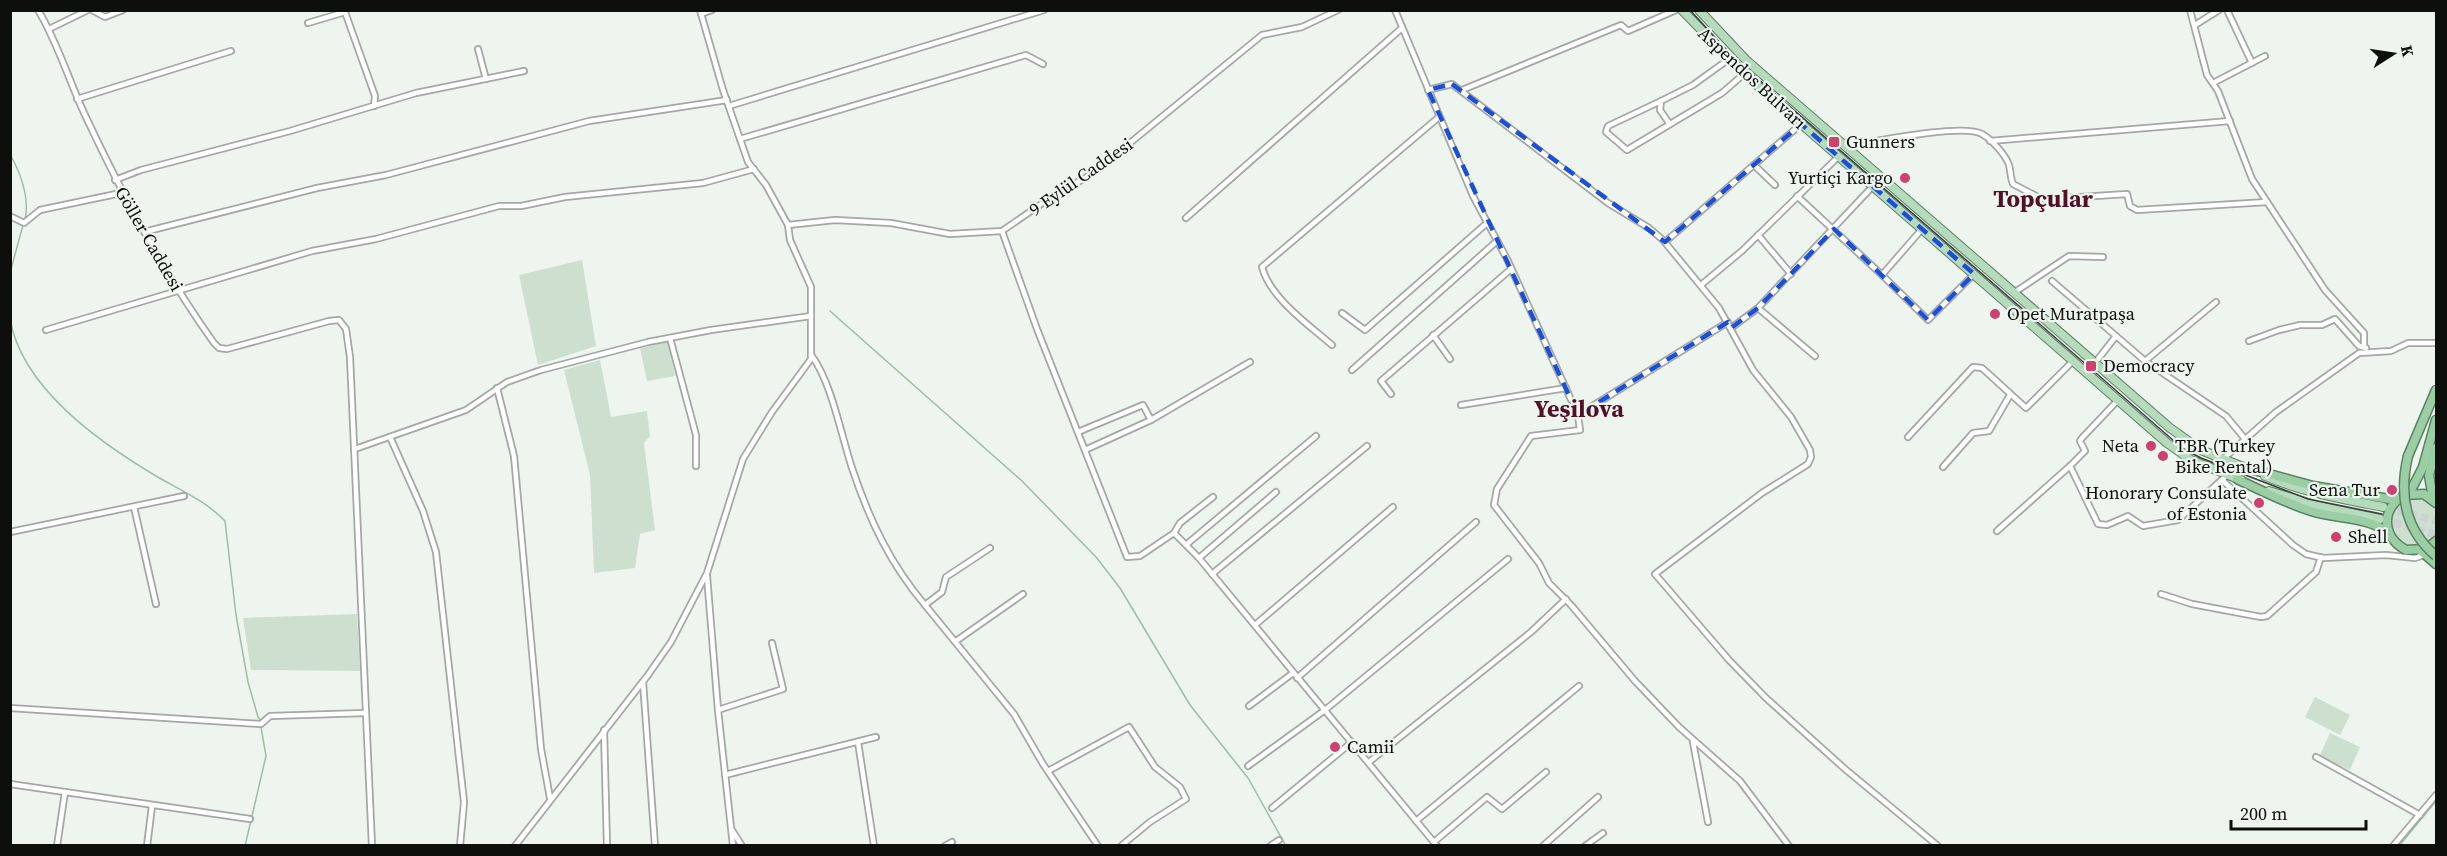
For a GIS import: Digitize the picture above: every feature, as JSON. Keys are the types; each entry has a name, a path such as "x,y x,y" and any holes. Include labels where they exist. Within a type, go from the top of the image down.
{"highway":[{"path":"2436,390 2408,456 2404,474 2405,508 2417,534 2436,556"},
{"path":"2409,494 2420,477 2436,420"},
{"path":"2435,501 2429,475 2436,448"},
{"path":"2243,467 2313,486 2395,500 2409,494 2424,494 2435,501"},
{"path":"2238,479 2292,505 2375,524 2388,532 2397,545 2406,550 2422,552 2436,564"},
{"path":"2388,532 2386,518 2395,500"},
{"path":"2422,552 2436,541"}],"main road":[{"name":"Aspendos Bulvarı","path":"1682,10 1744,74 2178,452 2225,478 2238,479 2318,506 2380,519"},
{"name":"Aspendos Bulvarı","path":"1700,10 1746,60 2189,443 2290,486 2383,507"}],"street":[{"name":"Göller Caddesi","path":"38,10 49,29 77,99 121,193 179,291 219,348 227,349 339,320 348,338 355,449"},
{"path":"49,29 90,10 105,17 123,10"},
{"path":"515,846 550,798 643,682 671,642 707,573 743,459 772,412 805,370 811,355 811,286 790,240 788,225 748,162 701,12 712,10"},
{"path":"144,232 317,188 386,175 589,121 728,103 1044,10"},
{"name":"9 Eylül Caddesi","path":"1002,231 1050,198 1092,174 1257,38 1302,27 1338,10"},
{"path":"1395,10 1439,117 1487,223 1512,269 1578,415 1580,430 1531,436 1497,489 1493,502 1539,563 1544,578 1566,599 1635,681 1692,740 1740,781 1789,846"},
{"path":"1462,90 1621,25 1628,31 1636,30 1676,10"},
{"path":"2190,10 2207,75 2230,121 2252,178 2325,290 2364,333 2366,349"},
{"path":"2194,25 2219,10"},
{"path":"2227,10 2252,63"},
{"path":"308,23 345,12 375,96 374,106"},
{"path":"1186,218 1402,28"},
{"path":"478,49 486,79"},
{"path":"77,99 231,51"},
{"path":"740,139 1026,55 1030,55 1043,64"},
{"path":"2213,83 2265,56"},
{"path":"1729,59 1693,85 1608,126 1606,132 1627,150 1722,93 1744,74"},
{"path":"115,180 141,170 290,131 416,93 524,71"},
{"path":"1428,90 1452,84 1462,90 1493,118 1608,203 1649,228 1665,242 1701,285 1730,325 1753,370 1791,417 1810,450 1811,457 1808,464 1762,493 1655,574 1729,660 1767,698 1845,770 1938,846"},
{"path":"1661,101 1660,110 1669,123"},
{"path":"1332,345 1293,313 1262,267 1439,117"},
{"path":"1990,141 2230,121"},
{"path":"1665,242 1801,124"},
{"path":"1848,146 1953,130 1974,131 1990,141 2009,165 2013,183 2040,198 2127,194 2130,206 2137,210 2267,202"},
{"path":"1701,285 1758,235 1839,156"},
{"path":"1754,165 1774,185"},
{"path":"46,330 312,251 376,238 499,207 520,206 565,197 703,183 754,169"},
{"path":"1578,415 1758,308 1873,186"},
{"path":"10,216 23,222 40,210 121,193"},
{"path":"1797,196 1928,320 1974,274"},
{"path":"788,225 835,220 891,223 950,234 1002,231 1032,318 1127,557 1140,556 1174,533 1180,523 1213,497"},
{"path":"1342,314 1365,330 1487,223"},
{"path":"1881,274 1922,229"},
{"path":"1758,235 1791,274"},
{"path":"1352,370 1497,241"},
{"path":"2014,292 2069,256 2103,257"},
{"path":"1391,394 1381,381 1512,269"},
{"path":"2052,281 2145,361 2226,416 2245,439"},
{"path":"2145,361 2216,302"},
{"path":"1758,308 1815,356"},
{"path":"372,846 355,449 466,410 497,388 541,370 670,338 811,316"},
{"path":"2249,341 2279,330 2300,325 2322,325 2334,319 2366,349 2381,353 2408,343 2436,344"},
{"path":"1433,335 1450,359"},
{"path":"2096,363 2115,336"},
{"path":"670,338 696,435 696,466"},
{"path":"2223,459 2276,412 2366,349"},
{"path":"811,355 840,424 874,529 908,584 1014,714 1048,771 1098,846"},
{"path":"1908,437 1973,367 1982,368 2026,408 2073,361"},
{"path":"1085,450 1151,420 1250,362"},
{"path":"497,388 514,456 541,749 550,798"},
{"path":"1461,405 1566,388"},
{"path":"1943,467 1973,433 1989,431 2010,395"},
{"path":"1997,531 2085,451 2080,441 2118,400"},
{"path":"1078,432 1143,405 1151,420"},
{"path":"1187,544 1316,436"},
{"path":"390,437 423,511 436,552 464,801 460,846"},
{"path":"1212,574 1367,446"},
{"path":"2070,466 2098,524 2107,525 2128,516 2143,526 2178,520 2225,478 2293,545 2306,554 2321,557 2386,555 2415,558 2422,552"},
{"path":"1199,558 1276,492"},
{"path":"10,531 184,496"},
{"path":"134,507 156,604"},
{"path":"1255,625 1393,507"},
{"path":"1297,678 1476,522"},
{"path":"1174,533 1199,558 1436,844 1487,797 1502,809 1546,772"},
{"path":"925,605 942,592 946,577 990,548"},
{"path":"2161,594 2192,604 2261,617 2267,616 2316,572 2321,557"},
{"path":"1248,766 1325,710 1508,559"},
{"path":"707,573 724,775 733,846"},
{"path":"956,641 1023,594"},
{"path":"1369,762 1531,632 1566,599"},
{"path":"718,710 783,689 784,681 772,643"},
{"path":"1249,706 1293,673"},
{"path":"643,682 655,846"},
{"path":"1416,821 1579,686"},
{"path":"10,708 261,724 270,716 366,714"},
{"path":"1048,771 1129,727 1155,767 1180,787 1186,799 1150,822 1121,846"},
{"path":"604,730 607,846"},
{"path":"724,775 876,737"},
{"path":"1692,740 1708,822"},
{"path":"858,742 874,846"},
{"path":"1272,808 1352,742"},
{"path":"2316,757 2420,815"},
{"path":"10,784 250,819"},
{"path":"57,846 65,792"},
{"path":"2393,846 2436,795"},
{"path":"1543,846 1598,797"},
{"path":"147,846 152,806"},
{"path":"730,827 742,846"},
{"path":"1585,846 1603,833"},
{"path":"1270,846 1279,840"},
{"path":"945,846 952,842"}],"highlighted area":[{"path":"1452,84 1460,89 1665,242 1801,124 1974,274 1928,320 1834,229 1758,308 1731,328 1728,322 1578,415 1428,90"}],"green space":[{"path":"582,260 596,346 538,365 519,275"},
{"path":"668,342 675,376 647,381 640,348"},
{"path":"600,360 611,417 647,411 650,436 644,443 655,530 640,534 635,568 594,573 590,475 564,370"},
{"path":"2414,497 2432,504 2439,522 2432,540 2414,547 2396,540 2389,522 2396,504"},
{"path":"357,614 360,671 251,670 243,618"},
{"path":"2315,697 2350,715 2340,735 2305,717"},
{"path":"2330,733 2360,747 2350,770 2319,757"}],"waterway":[{"path":"10,154 24,186 25,220"},
{"path":"10,273 23,225"},
{"path":"830,311 1022,481 1096,557 1120,588 1190,705 1248,778 1286,846"},
{"path":"10,319 17,344 30,368 46,390 66,411 111,447 201,502 225,521 236,615 248,682 258,717 262,722"},
{"path":"245,846 266,756 261,727"},
{"path":"2399,846 2436,801"}],"tunnel":[{"path":"2386,507 2436,521"},
{"path":"2382,519 2436,535"}],"tram line":[{"path":"1690,10 1733,57 2182,448 2201,458 2308,499 2382,514"}],"place":[{"name":"Gunners","path":"1834,142"},
{"name":"Yurtiçi Kargo","path":"1905,178"},
{"name":"Opet Muratpaşa","path":"1995,314"},
{"name":"Democracy","path":"2091,366"},
{"name":"Neta","path":"2151,446"},
{"name":"TBR (Turkey Bike Rental)","path":"2163,456"},
{"name":"Sena Tur","path":"2392,490"},
{"name":"Honorary Consulate of Estonia","path":"2259,503"},
{"name":"Shell","path":"2336,537"},
{"name":"Camii","path":"1335,747"}],"district":[{"name":"Topçular","path":"2043,199"},
{"name":"Yeşilova","path":"1579,409"}]}
